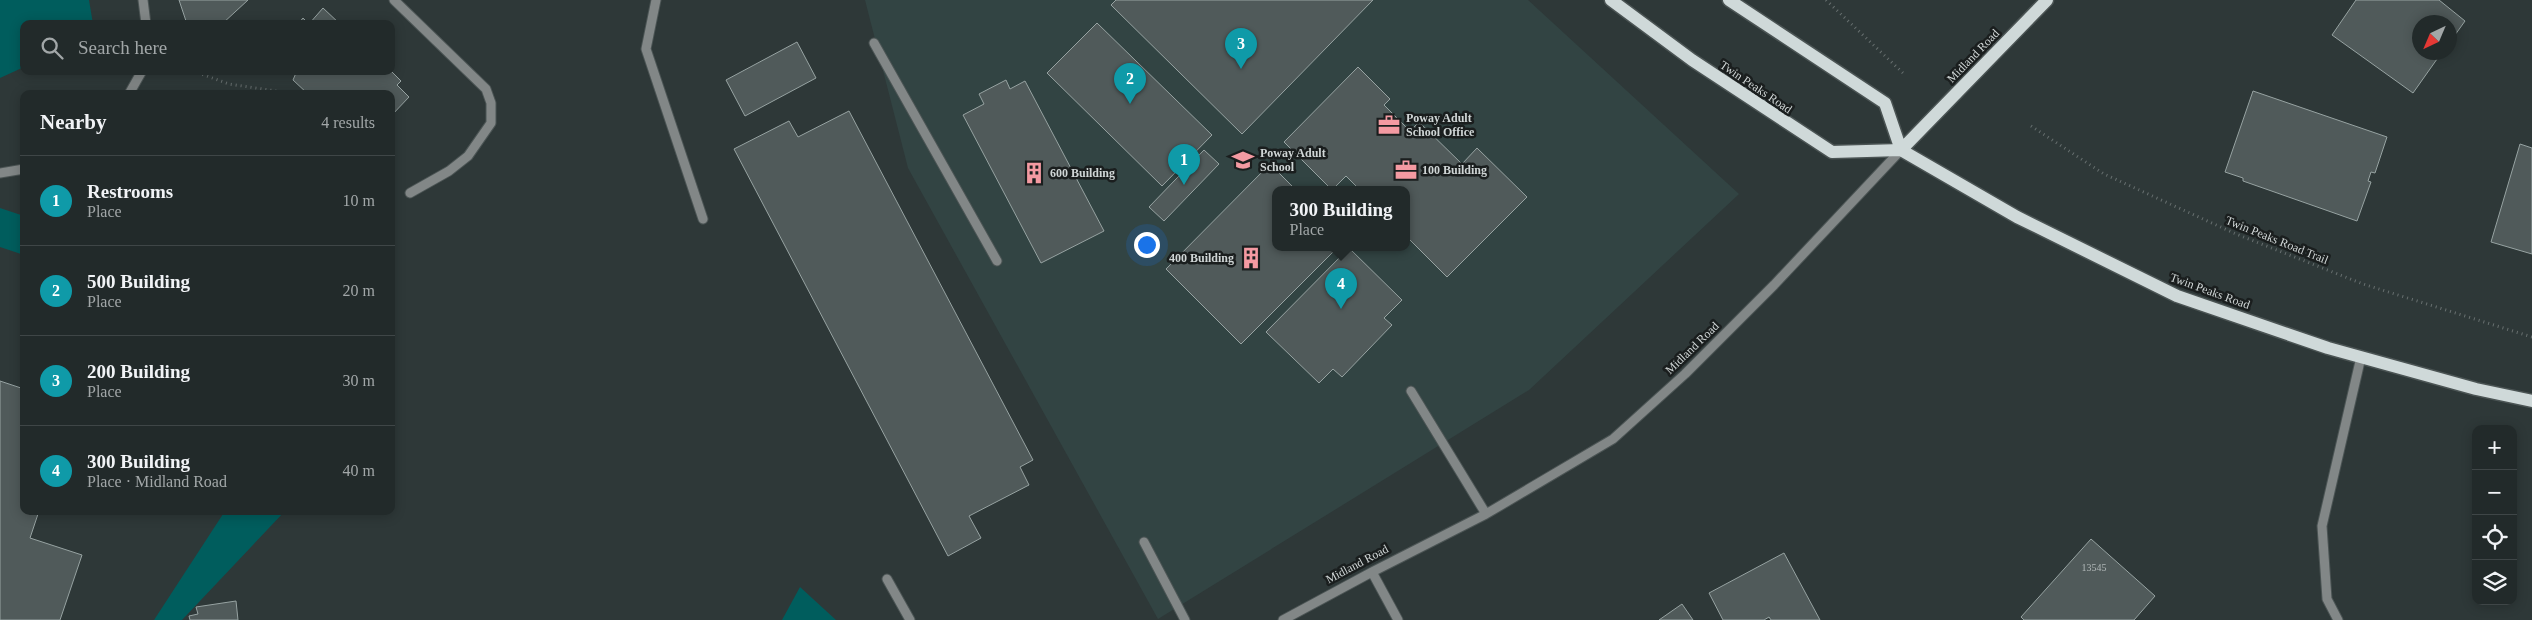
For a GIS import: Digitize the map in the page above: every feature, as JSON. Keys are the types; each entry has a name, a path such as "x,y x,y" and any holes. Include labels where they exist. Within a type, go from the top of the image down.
{"main road":[{"name":"Twin Peaks Road","path":"1611,0 1692,60 1832,152 1901,150 2017,217 2177,296 2328,348 2476,389 2532,401"},
{"path":"1729,0 1885,103 1901,150"},
{"name":"Midland Road","path":"1901,150 2047,0"}],"street":[{"path":"143,0 146,20"},
{"path":"394,0 486,89 491,103 491,123 468,156 449,171 410,194"},
{"path":"656,0 646,49 703,219"},
{"path":"874,44 997,261"},
{"path":"131,90 140,75"},
{"name":"Midland Road","path":"1283,620 1486,514 1613,438 1685,374 1767,292 1901,150"},
{"path":"0,173 20,170"},
{"path":"2338,620 2327,599 2322,526 2360,357"},
{"path":"1411,391 1486,514"},
{"path":"1144,542 1185,620"},
{"path":"1372,572 1398,620"},
{"path":"888,579 910,620"}],"path":[{"path":"1826,0 1903,73"},
{"path":"203,75 229,84 269,90"},
{"name":"Twin Peaks Road Trail","path":"2031,126 2104,174 2236,234 2363,284 2532,337"}],"shaded area":[{"path":"0,0 89,0 92,20 20,20 20,69 0,78"},
{"path":"865,0 1528,0 1739,194 1529,390 1158,619 908,168"},
{"path":"0,208 20,215 20,254 0,247"},
{"path":"222,515 281,515 182,620 154,620"},
{"path":"800,587 836,620 782,620"}],"building":[{"path":"179,0 248,0 226,20 186,20"},
{"path":"1116,0 1373,0 1242,134 1111,5"},
{"path":"2356,0 2439,0 2465,21 2457,32 2457,15 2412,15 2412,60 2436,60 2413,93 2332,35"},
{"path":"323,8 336,20 312,20"},
{"path":"1097,23 1212,135 1162,186 1047,73"},
{"path":"797,42 816,78 745,116 726,80"},
{"name":"100 Building","path":"1358,67 1390,99 1384,105 1410,131 1419,122 1462,164 1477,148 1527,197 1447,277 1410,240 1410,186 1356,186 1346,176 1336,186 1328,186 1284,142"},
{"path":"295,75 395,75 401,81 397,85 409,97 395,112 395,90 304,90 293,80"},
{"name":"600 Building","path":"1006,80 1010,89 1025,81 1104,231 1041,263 963,115 984,104 979,94"},
{"path":"2253,91 2387,137 2375,173 2371,172 2368,181 2371,182 2357,221 2243,181 2243,178 2225,172"},
{"path":"849,111 1033,460 1020,467 1029,485 969,516 981,538 948,556 734,149 789,121 798,137"},
{"path":"2520,144 2532,148 2532,254 2491,242"},
{"path":"1204,150 1219,164 1164,221 1149,207"},
{"name":"400 Building","path":"1270,164 1292,186 1272,186 1272,251 1334,251 1241,344 1166,269"},
{"path":"1346,251 1352,251 1402,300 1384,318 1392,325 1342,377 1333,369 1319,383 1266,332"},
{"path":"0,381 20,388 20,515 38,515 30,538 82,555 60,620 0,620"},
{"path":"2091,539 2155,596 2134,620 2024,620 2021,617"},
{"path":"1784,553 1820,620 1771,620 1769,617 1764,620 1723,620 1709,593"},
{"path":"236,601 238,620 190,620 189,616 198,614 196,607"},
{"path":"1682,604 1693,620 1659,620"}],"place":[{"name":"200 Building","path":"1241,69"},
{"name":"500 Building","path":"1130,104"},
{"name":"Poway Adult School Office","path":"1389,125"},
{"name":"Poway Adult School","path":"1243,160"},
{"name":"100 Building","path":"1406,170"},
{"name":"600 Building","path":"1034,173"},
{"name":"Restrooms","path":"1184,185"},
{"name":"400 Building","path":"1251,258"},
{"name":"300 Building","path":"1341,309"}]}
